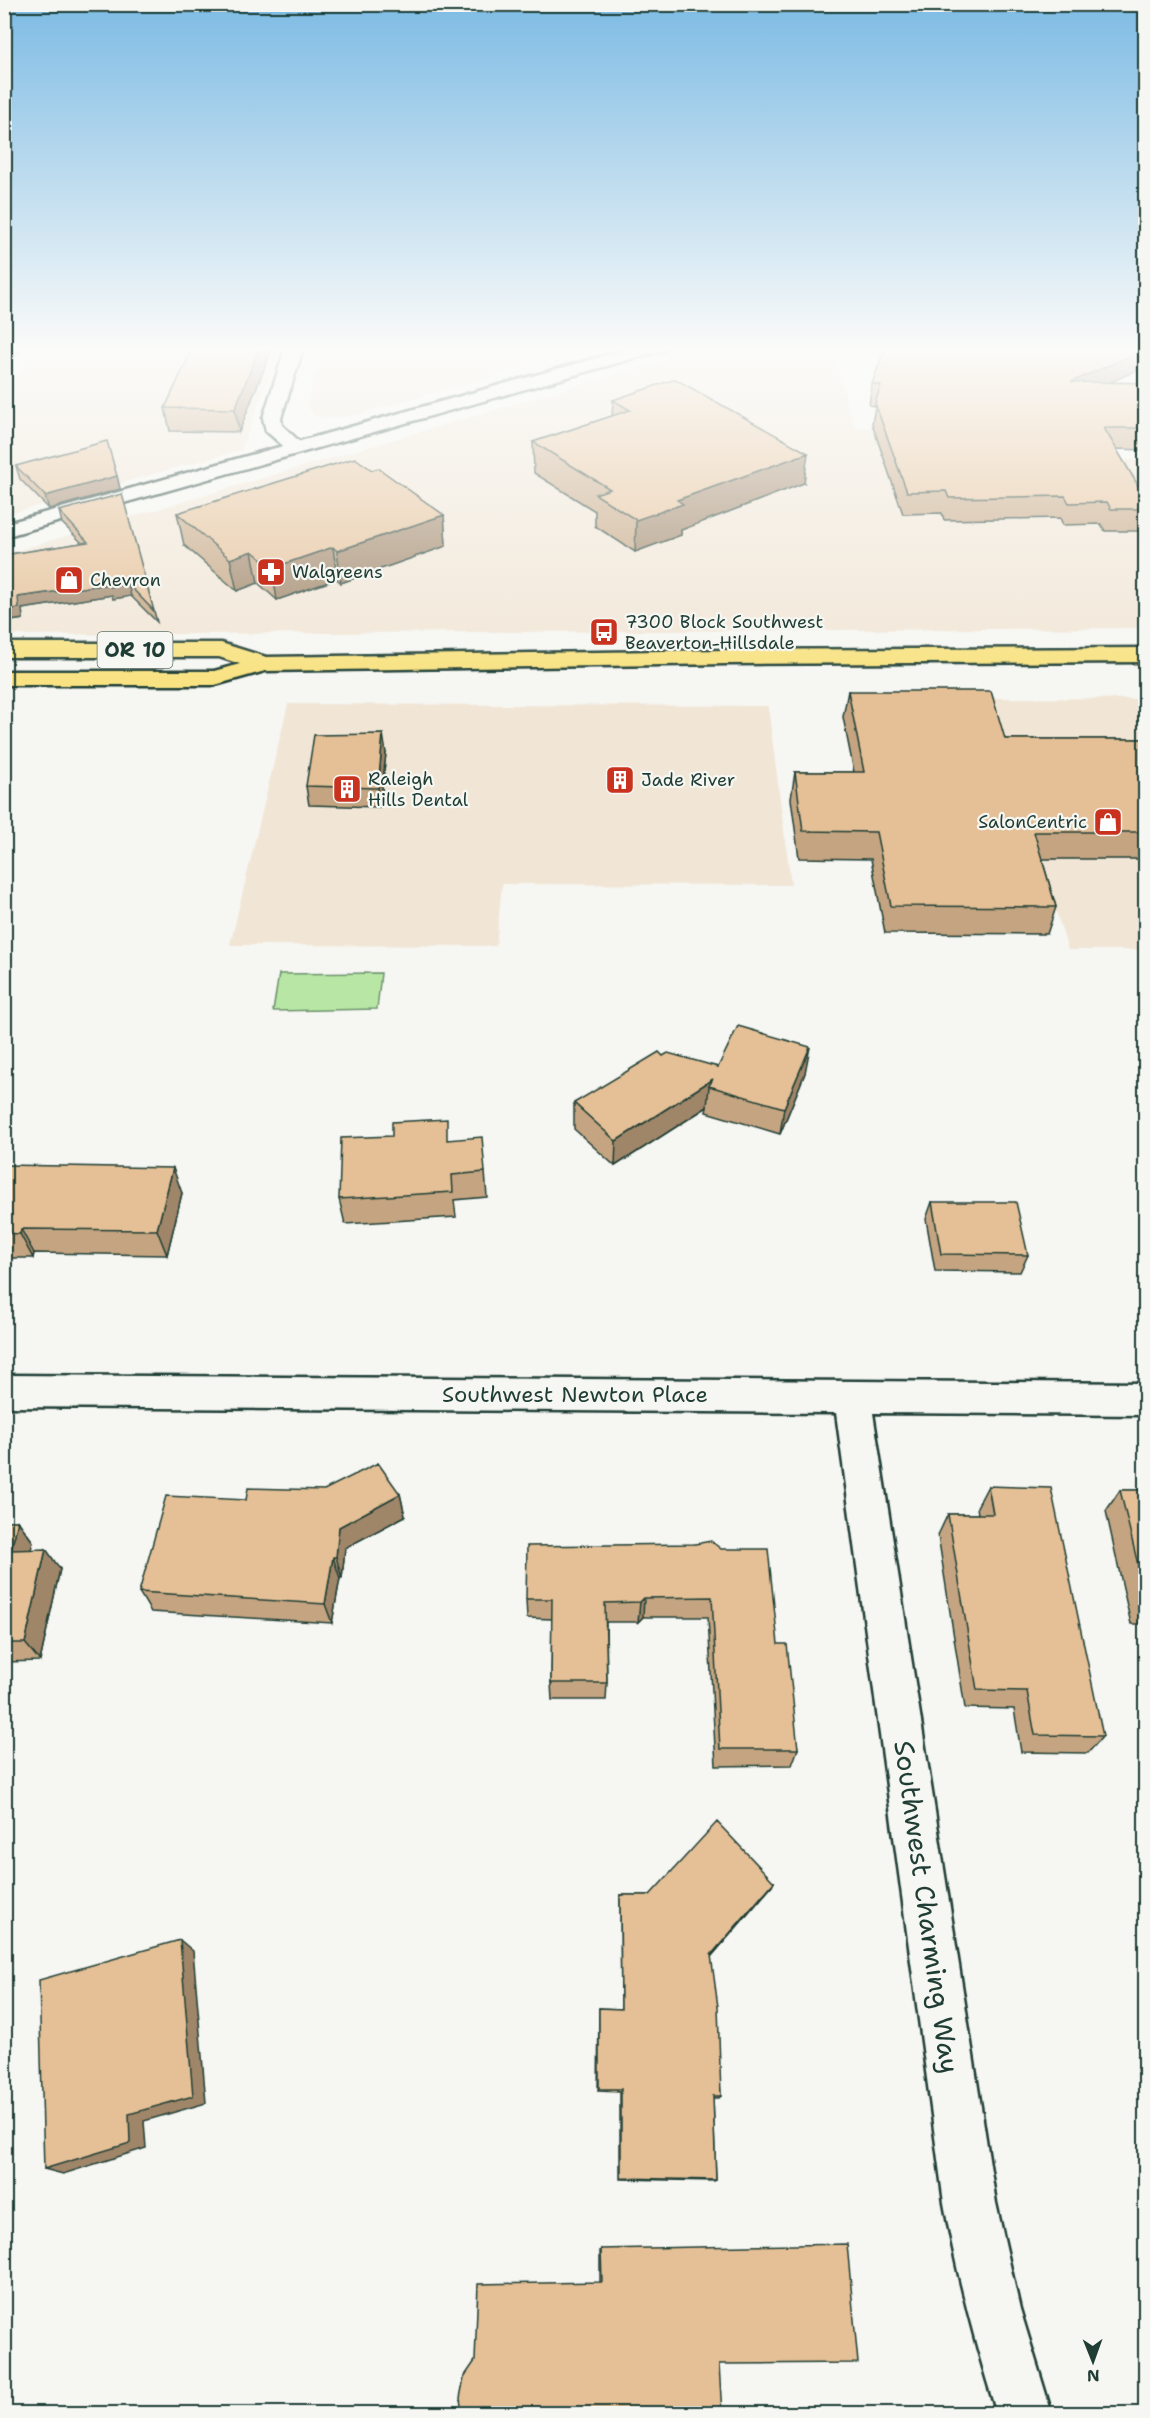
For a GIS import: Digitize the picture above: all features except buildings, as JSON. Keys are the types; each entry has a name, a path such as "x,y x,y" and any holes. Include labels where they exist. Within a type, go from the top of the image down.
{"main road":[{"name":"OR 10","path":"4,650 221,650 264,664"},
{"name":"OR 10","path":"4,678 215,678 264,664 739,657 1146,655"}],"street":[{"path":"4,531 255,459"},
{"name":"Southwest Newton Place","path":"4,1391 1146,1399"},
{"name":"Southwest Charming Way","path":"852,1396 970,2203 983,2273 1025,2414"}],"shaded area":[{"path":"5,459 209,459 5,515"},
{"path":"328,459 1145,460 1145,628 5,635 5,554"},
{"path":"991,698 1145,699 1145,950 1068,950"},
{"path":"288,704 768,706 791,885 502,884 496,946 230,945"}],"green space":[{"path":"381,973 377,1009 273,1011 279,974"}],"place":[{"name":"Walgreens","path":"271,572"},
{"name":"Chevron","path":"69,580"},
{"name":"7300 Block Southwest Beaverton-Hillsdale","path":"604,632"},
{"name":"Jade River","path":"620,780"},
{"name":"Raleigh Hills Dental","path":"347,789"},
{"name":"SalonCentric","path":"1108,822"}]}
